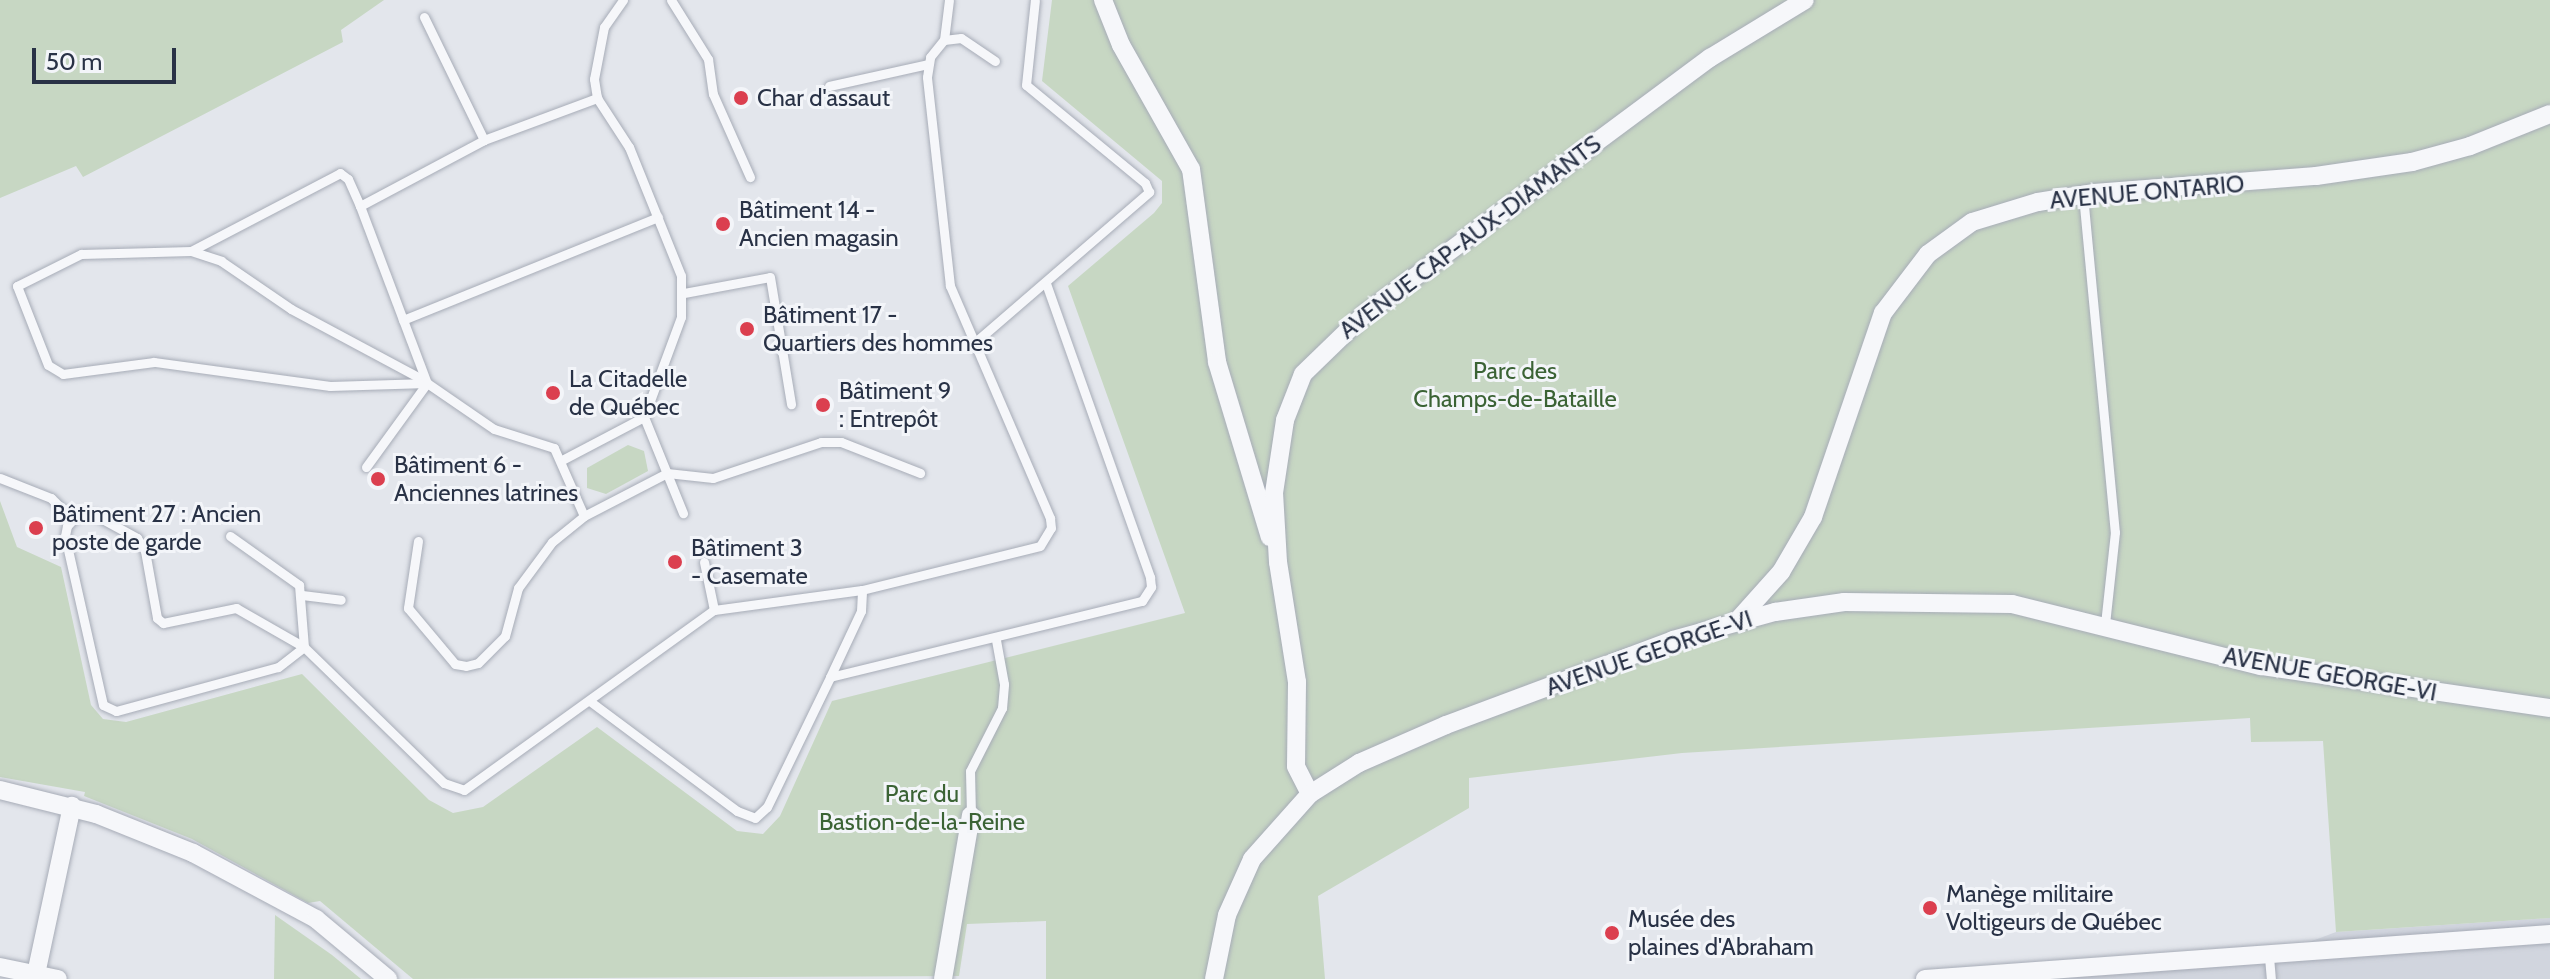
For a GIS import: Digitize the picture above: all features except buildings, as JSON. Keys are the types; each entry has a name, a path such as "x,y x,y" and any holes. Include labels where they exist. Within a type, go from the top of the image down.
{"street":[{"name":"AVENUE CAP-AUX-DIAMANTS","path":"1103,0 1121,45 1191,169 1217,362 1278,562 1297,682 1296,766 1310,794"},
{"name":"AVENUE CAP-AUX-DIAMANTS","path":"1278,562 1277,457 1291,399 1316,356 1710,58 1805,0"},
{"name":"AVENUE ONTARIO","path":"1737,621 1781,572 1813,517 1883,313 1928,254 1972,222 2083,195 2316,176 2412,162 2470,146 2550,114"},
{"name":"AVENUE GEORGE-VI","path":"1214,979 1227,915 1246,871 1277,825 1310,794 1359,763 1446,725 1737,621 1844,602 2012,604 2105,624 2261,666 2550,708"},
{"path":"0,790 72,806 193,853 271,892 316,919 388,979"},
{"path":"36,974 72,806"},
{"path":"943,979 971,815"},
{"path":"1925,979 2060,974 2550,934"},
{"path":"0,967 58,979"}],"lane":[{"path":"562,460 644,417 674,342 684,293 658,217 629,147 597,98 597,46 623,0"},
{"path":"671,0 708,59 713,94 750,177"},
{"path":"71,518 95,515 137,538 145,551 157,618 163,623 236,608 304,647 453,789 475,787 714,610 862,590 1031,551 1047,539 1050,518 950,286 928,64 944,40 949,0"},
{"path":"973,344 1144,201 1149,188 1026,85 1035,0"},
{"path":"424,17 484,140"},
{"path":"944,40 961,38 995,61"},
{"path":"829,86 928,64"},
{"path":"360,206 484,140 597,98"},
{"path":"191,251 340,173 348,179 360,206 427,383"},
{"path":"2083,195 2115,532 2105,624"},
{"path":"403,320 658,217"},
{"path":"427,383 330,386 154,362 63,374 48,365 16,292 22,281 81,254 191,251 221,261 291,309 427,383 494,429 541,441 562,460 584,516"},
{"path":"684,293 770,277 791,404"},
{"path":"830,677 1132,606 1151,587 1046,283"},
{"path":"366,467 427,383"},
{"path":"644,417 683,513"},
{"path":"418,541 408,608 455,664 466,666 497,648 505,636 510,605 532,566 584,516 667,473 713,478 821,442 841,442 920,473"},
{"path":"0,478 51,498 71,518"},
{"path":"71,518 65,536 103,705 109,711 278,667 304,647"},
{"path":"230,536 291,577 302,595 304,647"},
{"path":"704,562 714,610"},
{"path":"591,702 737,811 755,818 772,798 861,611 862,590"},
{"path":"302,595 341,600"},
{"path":"971,815 970,771 1002,708 1004,684 996,640"},
{"path":"2269,957 2271,979"}],"shaded area":[{"path":"2550,918 2550,979 2060,979 2060,969 2269,957 2336,932"}],"green space":[{"path":"0,0 384,0 341,30 343,42 83,177 76,166 0,198"},
{"name":"Parc des Champs-de-Bataille","path":"1052,0 2550,0 2550,918 2336,932 2323,741 2251,742 2250,718 1682,753 1469,778 1469,808 1318,896 1325,979 1046,979 1046,921 967,924 959,976 413,979 320,901 308,903 192,839 84,796 85,792 0,777 0,501 17,547 61,567 91,705 103,719 126,722 302,674 429,800 453,813 483,807 597,727 737,831 763,834 780,816 832,701 1185,613 1068,286 1154,213 1162,203 1162,181 1042,81"},
{"path":"628,445 644,451 648,471 606,494 587,488 587,468"},
{"path":"275,915 332,955 361,979 274,979"}],"place":[{"name":"Char d'assaut","path":"741,98"},
{"name":"Bâtiment 14 - Ancien magasin","path":"723,224"},
{"name":"Bâtiment 17 - Quartiers des hommes","path":"747,329"},
{"name":"La Citadelle de Québec","path":"553,393"},
{"name":"Bâtiment 9 : Entrepôt","path":"823,405"},
{"name":"Bâtiment 6 - Anciennes latrines","path":"378,479"},
{"name":"Bâtiment 27 : Ancien poste de garde","path":"36,528"},
{"name":"Bâtiment 3 - Casemate","path":"675,562"},
{"name":"Manège militaire Voltigeurs de Québec","path":"1930,908"},
{"name":"Musée des plaines d'Abraham","path":"1612,933"}],"park label":[{"name":"Parc du Bastion-de-la-Reine","path":"922,808"}]}
